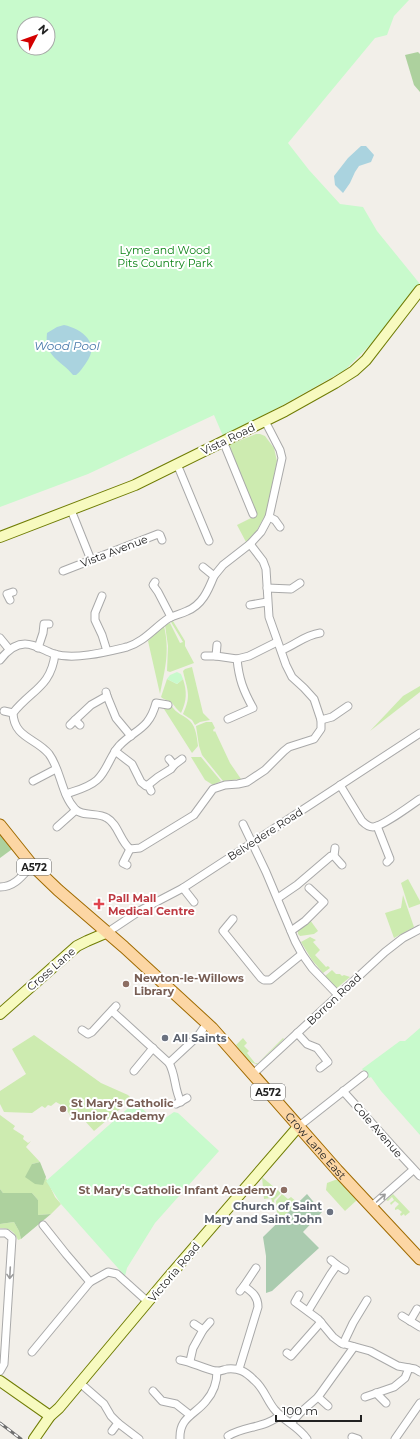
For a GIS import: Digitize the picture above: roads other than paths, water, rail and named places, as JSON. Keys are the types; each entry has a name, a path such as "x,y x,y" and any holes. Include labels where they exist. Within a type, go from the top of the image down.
{"main road":[{"name":"A572","path":"0,825 32,865 58,890 108,932"},
{"name":"Crow Lane East","path":"108,932 207,1023 298,1127 420,1259"}],"street":[{"name":"Vista Road","path":"0,537 135,485 286,411 335,383 354,371 366,360 383,340 420,290"},
{"path":"0,660 9,649 25,644 55,654 80,656 126,647 136,644 171,617 191,609 200,602 210,587 214,576 223,565 250,544 261,532 269,517 282,458 280,450 266,421"},
{"path":"223,441 253,514"},
{"path":"177,464 209,541"},
{"path":"71,510 90,560"},
{"path":"269,517 275,520 279,529"},
{"name":"Vista Avenue","path":"63,571 158,534 162,540"},
{"path":"130,849 140,848 194,815 213,789 225,785 247,782 265,770 289,747 314,739 321,729 321,720 314,699 292,677 286,665 282,650 277,642 269,618 267,602 267,573 265,565 250,544"},
{"path":"203,567 214,576"},
{"path":"267,588 291,589 300,583"},
{"path":"153,585 171,617"},
{"path":"101,596 95,613 95,620 107,651"},
{"path":"250,605 267,602"},
{"path":"38,648 43,633 44,624"},
{"path":"282,650 308,636 320,634"},
{"path":"0,638 9,649"},
{"path":"205,656 238,659 249,656 277,642"},
{"path":"216,656 217,646"},
{"path":"55,654 52,666 41,686 13,712 14,722 26,737 47,752 53,761 66,794 76,810 80,813 100,815 108,818 114,825 122,840 130,849"},
{"path":"228,719 255,706 243,690 239,676 238,659"},
{"path":"75,723 90,704 106,694 116,718 131,736"},
{"path":"66,794 83,788 96,780 104,771 118,747 142,729 150,720 157,699 168,705"},
{"path":"321,720 332,717 348,705"},
{"path":"4,711 13,712"},
{"name":"Belvedere Road","path":"108,932 141,910 183,888 420,733"},
{"path":"115,751 130,761 141,782 150,788 158,777 171,769 182,759"},
{"path":"169,759 174,765"},
{"path":"33,781 56,769"},
{"path":"340,785 362,821 370,826 384,824 420,799"},
{"path":"57,827 76,810"},
{"path":"243,824 278,898 302,954 312,968 338,995"},
{"path":"378,826 390,860"},
{"path":"335,848 334,856 342,865"},
{"path":"123,863 130,849"},
{"path":"278,898 297,885 331,856 334,856"},
{"path":"0,887 14,883 32,865"},
{"path":"183,888 194,902"},
{"path":"291,931 305,921 324,902 309,888"},
{"path":"77,946 91,933 93,927 92,918"},
{"path":"233,919 221,933 264,980 270,980 302,954"},
{"name":"Borron Road","path":"253,1074 390,948 420,929"},
{"name":"Cross Lane","path":"0,1014 77,946 108,932"},
{"path":"82,1030 88,1034 92,1032 114,1008 169,1063 174,1074 177,1094 181,1101"},
{"path":"169,1063 198,1036 207,1023"},
{"path":"297,1033 307,1044 317,1048 330,1064 320,1068"},
{"path":"134,1071 153,1048"},
{"path":"133,1058 140,1064"},
{"path":"298,1127 364,1074"},
{"name":"Cole Avenue","path":"343,1091 420,1176"},
{"name":"Victoria Road","path":"34,1439 50,1416 57,1410 298,1127"},
{"path":"371,1207 413,1170"},
{"path":"43,1225 90,1282"},
{"path":"0,1233 6,1233 12,1238 4,1364 0,1371"},
{"path":"331,1260 345,1270"},
{"path":"308,1311 337,1265"},
{"path":"239,1369 258,1307 254,1294 242,1289 256,1268"},
{"path":"32,1352 90,1282 102,1274 113,1272 117,1274 148,1302"},
{"path":"299,1295 295,1302 321,1322 333,1337 343,1344 370,1351 398,1366 420,1372"},
{"path":"343,1344 353,1323 367,1300"},
{"path":"410,1321 417,1309"},
{"path":"402,1316 420,1327"},
{"path":"190,1361 193,1348 203,1330 210,1322"},
{"path":"292,1356 321,1322"},
{"path":"194,1324 203,1330"},
{"path":"291,1423 300,1412 318,1397 354,1347"},
{"path":"180,1360 190,1361 208,1369 217,1371 239,1369 256,1381 270,1404 280,1415 300,1430 307,1439"},
{"path":"365,1397 394,1387 402,1381 409,1368"},
{"path":"180,1439 182,1425 190,1415 206,1402 217,1380 217,1371"},
{"path":"0,1381 50,1416"},
{"path":"80,1383 104,1404 111,1416 118,1423 138,1438"},
{"path":"152,1391 162,1401 176,1404 190,1415"},
{"path":"376,1393 386,1403"},
{"path":"318,1397 328,1406"},
{"path":"395,1439 420,1403"},
{"path":"228,1436 236,1432 271,1422 280,1415"},
{"path":"112,1431 118,1423"}],"water":[{"path":"361,146 366,146 374,155 371,162 359,166 343,193 335,185 334,176 348,158"},
{"name":"Wood Pool","path":"64,325 83,334 90,343 90,356 83,368 76,375 73,375 54,357 48,348 47,333"}],"railway":[{"path":"0,1423 21,1439"}],"place":[{"name":"Pall Mall Medical Centre","path":"99,904"},
{"name":"Newton-le-Willows Library","path":"126,984"},
{"name":"All Saints","path":"165,1038"},
{"name":"St Mary's Catholic Junior Academy","path":"63,1109"},
{"name":"St Mary's Catholic Infant Academy","path":"284,1190"},
{"name":"Church of Saint Mary and Saint John","path":"330,1212"}],"park label":[{"name":"Lyme and Wood Pits Country Park","path":"165,256"}]}
